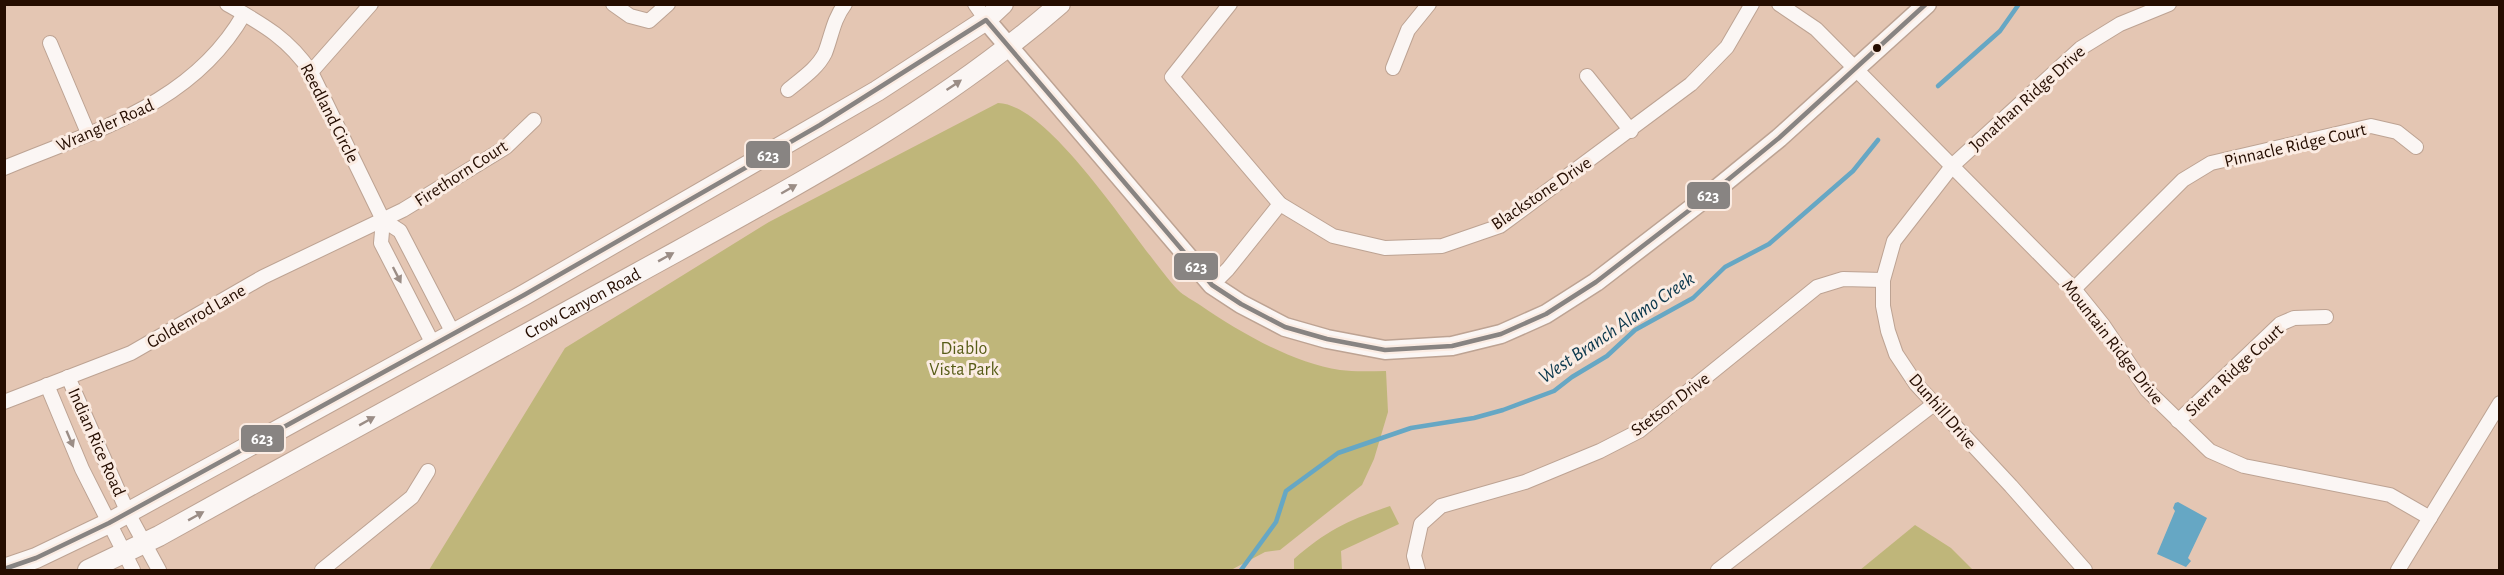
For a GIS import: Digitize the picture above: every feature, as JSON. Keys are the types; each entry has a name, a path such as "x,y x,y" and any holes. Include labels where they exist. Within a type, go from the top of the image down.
{"main road":[{"name":"Crow Canyon Road","path":"4,569 36,558 128,513 583,262 829,119 980,12 1003,4"},
{"name":"Crow Canyon Road","path":"88,570 129,562 144,543 738,218 856,150 1008,48 1060,4"}],"street":[{"name":"Reedland Circle","path":"227,4 274,32 297,51 312,72 382,220 381,243 433,344"},
{"path":"312,72 371,4"},
{"path":"613,4 630,16 649,21 668,4"},
{"path":"788,90 814,69 819,62 824,54 835,17 845,4"},
{"name":"Blackstone Drive","path":"1230,4 1172,77 1280,204 1333,236 1385,248 1442,246 1500,226 1631,131 1691,84 1727,47 1752,4"},
{"path":"1393,68 1408,30 1429,4"},
{"path":"1779,4 1815,29 1854,68"},
{"path":"980,12 1008,48 1212,285 1241,304 1285,327 1327,339 1385,350 1452,346 1501,334 1546,314 1596,282 1713,192 1779,138 1927,4"},
{"name":"Jonathan Ridge Drive","path":"1953,165 2081,48 2120,24 2169,4"},
{"name":"Wrangler Road","path":"4,168 137,113 160,101 180,87 214,56 236,29 244,14"},
{"path":"50,43 88,134"},
{"name":"Mountain Ridge Drive","path":"1854,68 2074,289 2103,325 2147,390 2210,452 2244,466 2390,495 2430,518"},
{"path":"1587,76 1631,131"},
{"name":"Firethorn Court","path":"382,220 431,194 506,147 534,120"},
{"name":"Pinnacle Ridge Court","path":"2074,289 2183,180 2211,164 2371,126 2397,132 2416,147"},
{"name":"Dunhill Drive","path":"1953,165 1894,241 1883,280 1883,306 1896,354 1916,384 2085,570"},
{"path":"1212,285 1228,269 1280,204"},
{"name":"Reedland Circle","path":"382,220 400,231 453,333"},
{"name":"Goldenrod Lane","path":"4,402 131,353 263,277 382,220"},
{"name":"Stetson Drive","path":"1418,570 1414,556 1421,524 1441,506 1525,482 1600,451 1639,431 1817,287 1843,279 1883,280"},
{"name":"Sierra Ridge Court","path":"2178,422 2280,324 2294,318 2326,317"},
{"name":"Indian Rice Road","path":"68,377 128,513 159,570"},
{"name":"Indian Rice Road","path":"47,386 82,469 129,562"},
{"path":"2398,570 2499,403"},
{"path":"1718,570 1934,404"},
{"path":"322,570 412,497 428,471"}],"green space":[{"name":"Diablo Vista Park","path":"998,103 1020,110 1044,127 1069,152 1162,271 1183,294 1249,336 1304,361 1340,370 1386,371 1388,412 1374,459 1362,485 1280,550 1265,552 1231,570 429,570 565,348 769,222"},
{"path":"1390,506 1399,524 1341,551 1342,570 1294,570 1294,559 1328,533 1350,521"},
{"path":"1915,525 1951,548 1973,570 1860,570"}],"water":[{"path":"2178,502 2207,518 2188,558 2191,561 2186,567 2157,554 2175,511 2173,508 2175,503"}],"waterway":[{"name":"West Branch Alamo Creek","path":"1938,86 2000,31 2019,4"},
{"name":"West Branch Alamo Creek","path":"1241,570 1276,522 1286,491 1338,453 1411,428 1474,418 1503,410 1554,391 1607,356 1635,330 1693,298 1725,267 1769,244 1853,171 1878,140"}],"transit line":[{"name":"623","path":"4,569 36,558 109,523 524,295 820,125 986,20 1212,285 1241,304 1285,327 1327,339 1385,350 1452,346 1501,334 1546,314 1596,282 1713,192 1779,138 1926,4"}]}
